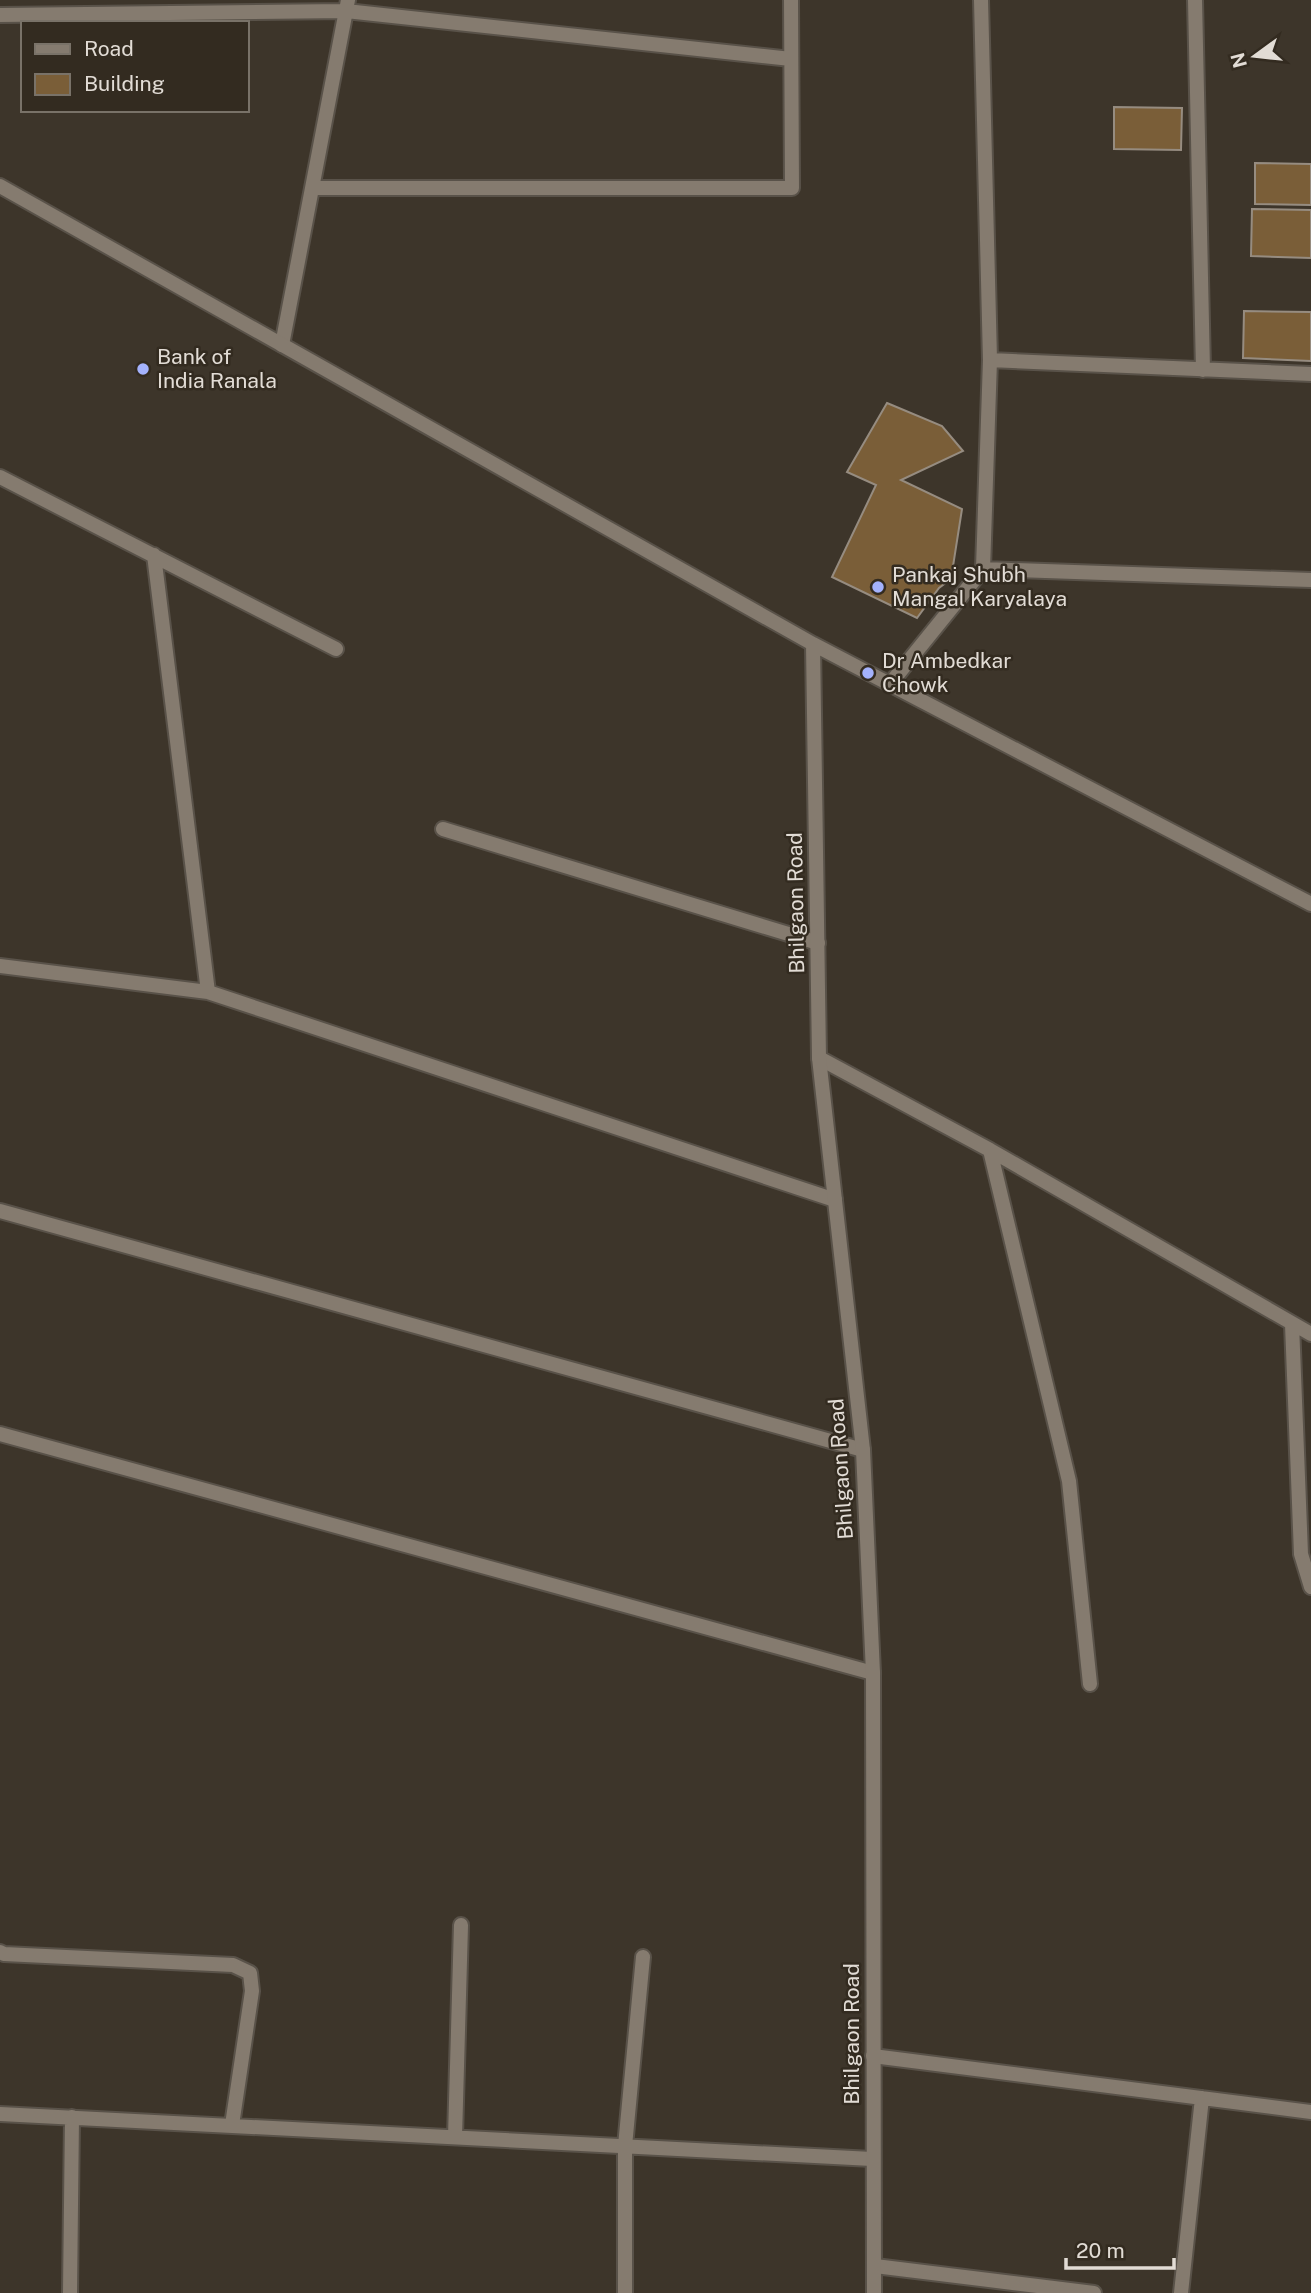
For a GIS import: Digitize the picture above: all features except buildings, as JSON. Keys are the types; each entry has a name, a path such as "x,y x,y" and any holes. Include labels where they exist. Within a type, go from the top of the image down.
{"street":[{"path":"313,188 792,188 791,0"},
{"path":"890,684 983,569 990,360 981,0"},
{"path":"1195,0 1203,370"},
{"path":"0,15 347,6 791,59"},
{"path":"282,345 347,6"},
{"path":"0,186 813,644 1311,904"},
{"path":"990,360 1311,374"},
{"path":"0,477 336,649"},
{"path":"154,555 208,992"},
{"path":"983,569 1311,580"},
{"name":"Bhilgaon Road","path":"813,644 819,1058 863,1450 873,1673 874,2293"},
{"path":"443,829 817,943"},
{"path":"0,966 208,992 835,1200"},
{"path":"819,1058 990,1150 1311,1334"},
{"path":"990,1150 1069,1481 1090,1684"},
{"path":"0,1211 863,1450"},
{"path":"1292,1324 1301,1554 1311,1587"},
{"path":"0,1434 873,1673"},
{"path":"455,2137 461,1925"},
{"path":"0,1952 80,1959 233,1965 250,1973 252,1991 232,2125"},
{"path":"625,2293 625,2146 643,1957"},
{"path":"873,2056 1311,2112"},
{"path":"1181,2293 1202,2098"},
{"path":"0,2114 872,2159"},
{"path":"71,2293 72,2117"},
{"path":"875,2266 1094,2293"}],"place":[{"name":"Bank of India Ranala","path":"143,369"},
{"name":"Pankaj Shubh Mangal Karyalaya","path":"878,587"},
{"name":"Dr Ambedkar Chowk","path":"868,673"}]}
